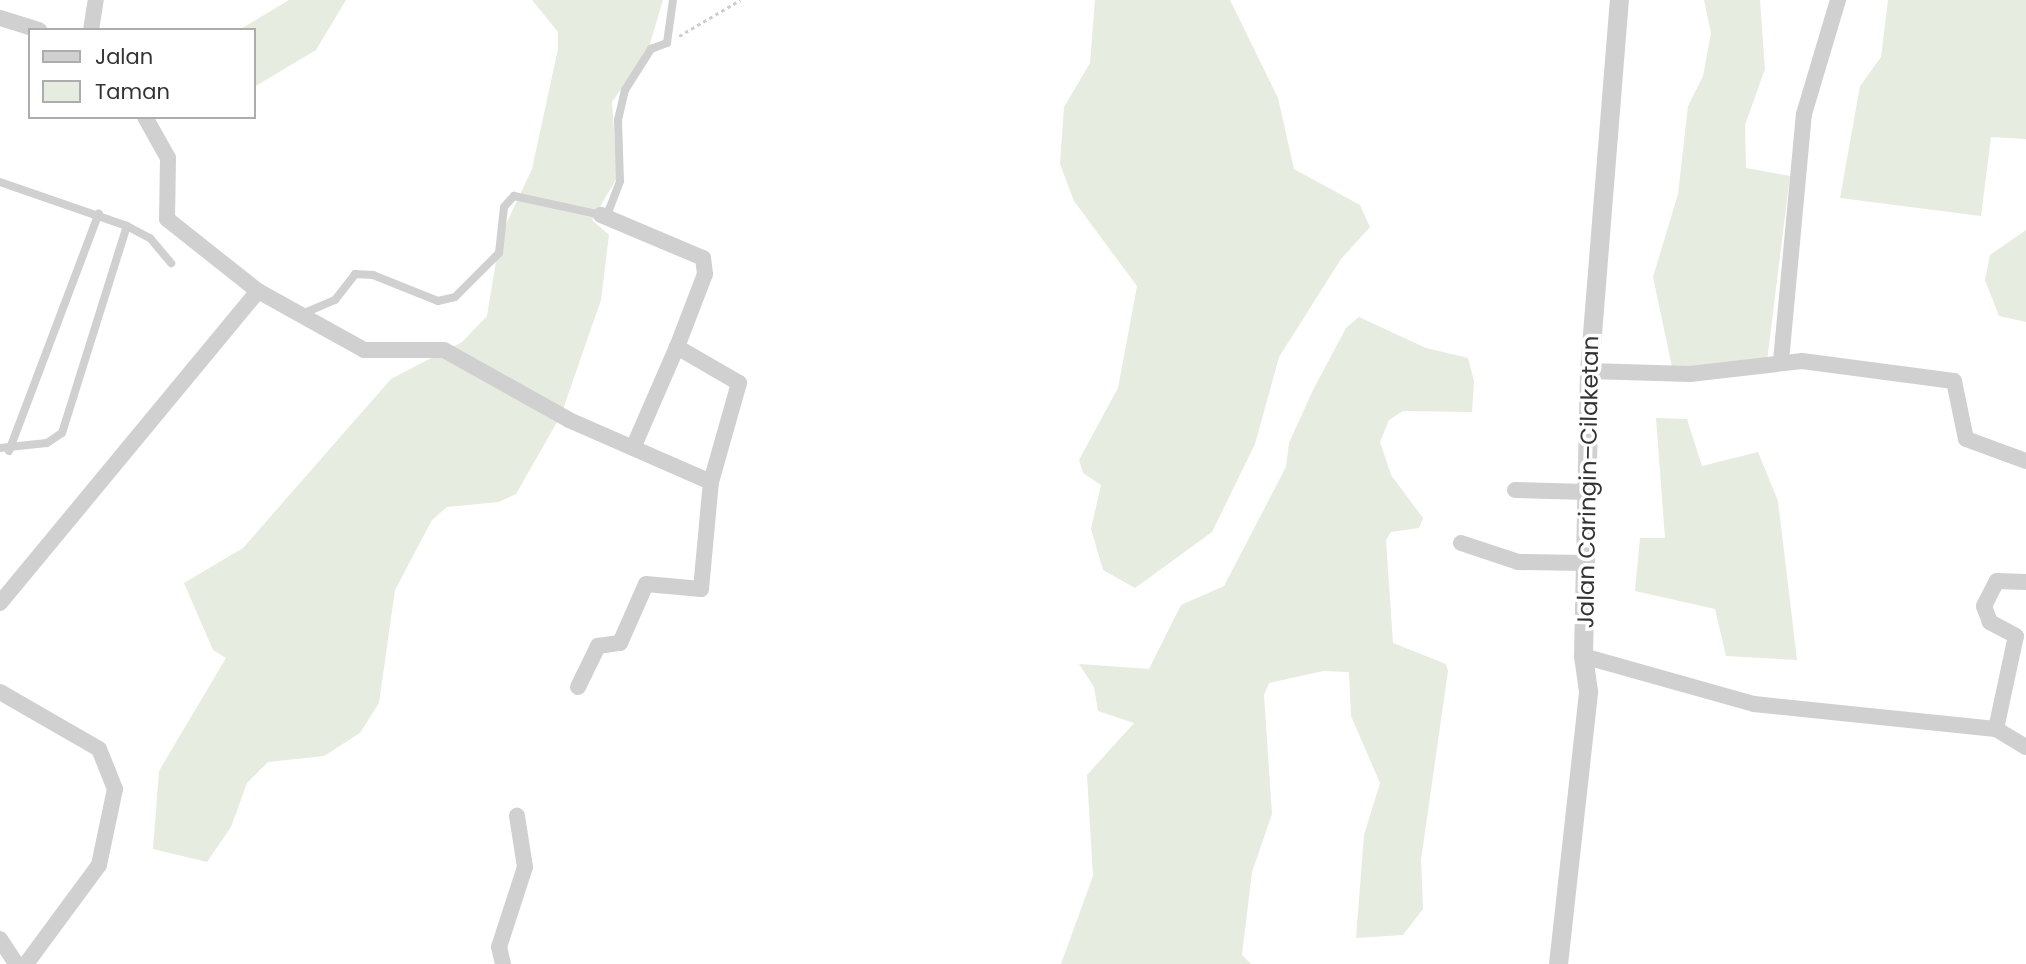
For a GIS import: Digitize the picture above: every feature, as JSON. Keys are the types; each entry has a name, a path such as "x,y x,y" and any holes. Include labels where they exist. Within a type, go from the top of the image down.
{"street":[{"path":"91,28 96,0"},
{"name":"Jalan Caringin–Cilaketan","path":"1558,964 1588,691 1583,656 1589,371 1619,0"},
{"path":"1780,361 1804,114 1838,0"},
{"path":"0,18 33,28"},
{"path":"146,119 168,158 167,219 258,291 365,350 444,350 633,448 711,482"},
{"path":"601,215 703,258 705,274 633,448"},
{"path":"0,603 258,291"},
{"path":"578,687 598,646 620,643 646,584 701,589 711,482 738,378 677,347"},
{"path":"1589,371 1690,374 1780,361 1851,363 1954,381 1966,439 2026,461"},
{"path":"1515,490 1587,492"},
{"path":"1461,543 1518,562 1586,563"},
{"path":"1996,729 2016,636 1990,622 1984,606 1997,581 2026,583"},
{"path":"1583,656 1754,704 1996,729 2026,747"},
{"path":"0,692 99,749 115,789 99,865 26,964"},
{"path":"503,964 499,947 525,867 517,816"},
{"path":"0,939 16,964"}],"lane":[{"path":"299,315 335,300 355,274 373,275 438,302 456,297 499,253 505,207 514,196 601,215 615,202 620,181 618,120 625,90 651,49 667,43 673,0"},
{"path":"0,182 99,214 127,226 150,238 171,263"},
{"path":"4,449 99,214"},
{"path":"4,449 62,433 127,226"}],"path":[{"path":"667,43 740,0"}],"green space":[{"path":"289,0 346,0 316,50 256,86 256,28 242,28"},
{"path":"532,0 663,0 648,50 612,102 617,178 592,220 609,235 601,300 561,415 516,494 499,502 447,507 432,520 395,590 379,703 360,733 324,756 268,762 247,783 231,827 207,862 153,849 159,771 226,658 213,650 184,583 243,548 391,379 462,342 487,316 500,237 532,169 558,49 558,32"},
{"path":"1095,0 1230,0 1278,98 1294,169 1360,205 1370,227 1341,259 1279,357 1255,444 1212,532 1135,588 1103,570 1091,529 1101,485 1083,473 1079,460 1118,388 1137,286 1074,201 1060,164 1064,107 1090,63"},
{"path":"1704,0 1760,0 1765,69 1745,125 1746,168 1790,176 1767,361 1675,381 1653,277 1678,194 1688,106 1703,76 1711,33"},
{"path":"1888,0 2026,0 2026,139 1991,137 1981,216 1840,198 1860,86 1881,57"},
{"path":"2026,230 2026,322 1999,316 1985,280 1990,255"},
{"path":"1359,317 1426,348 1468,358 1474,381 1472,412 1403,411 1389,420 1380,442 1391,475 1423,518 1419,528 1391,532 1386,540 1393,643 1446,664 1448,671 1421,860 1423,909 1403,935 1356,938 1364,835 1380,783 1351,716 1349,672 1323,671 1269,683 1264,695 1272,814 1252,872 1242,955 1251,964 1061,964 1093,876 1087,775 1134,723 1098,711 1094,687 1079,664 1149,669 1181,605 1224,586 1286,467 1289,443 1313,390 1346,328"},
{"path":"1656,418 1687,419 1702,466 1758,452 1778,501 1797,660 1726,656 1715,609 1635,591 1640,538 1665,538"}]}
